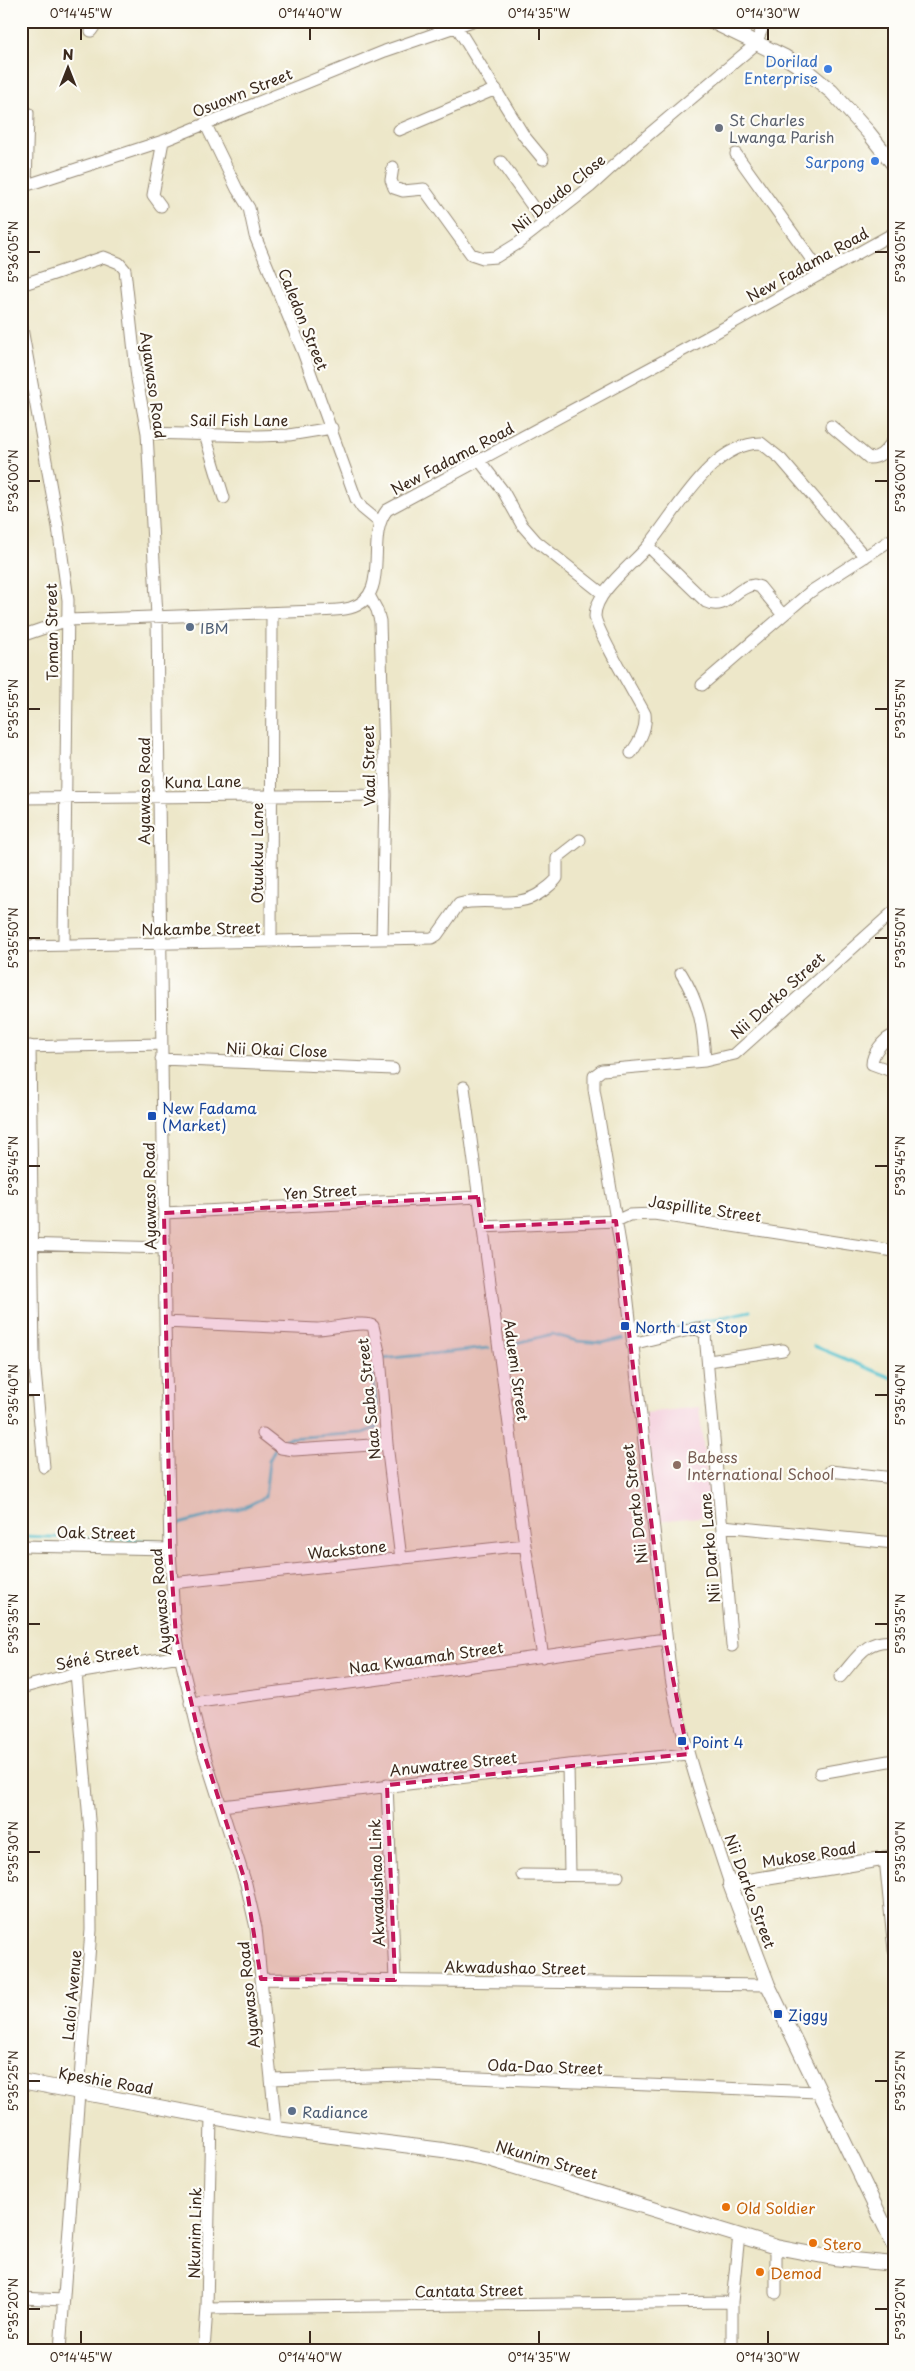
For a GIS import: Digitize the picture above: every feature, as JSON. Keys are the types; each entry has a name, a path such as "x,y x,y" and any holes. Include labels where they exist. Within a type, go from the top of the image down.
{"street":[{"path":"91,32 98,21"},
{"name":"Osuown Street","path":"24,186 163,141 385,51 472,21"},
{"path":"711,21 785,57 832,92 868,132 894,165"},
{"path":"756,44 765,21"},
{"path":"457,27 524,136 543,159"},
{"name":"Nii Doudo Close","path":"393,167 391,180 394,188 403,191 424,189 471,254 484,258 496,257 545,224 756,44"},
{"path":"399,130 496,89"},
{"path":"24,186 28,113"},
{"name":"Caledon Street","path":"205,124 236,190 248,208 255,236 332,428 356,499 362,508 379,522"},
{"path":"161,206 153,195 163,141"},
{"path":"736,154 822,274"},
{"path":"501,162 545,224"},
{"name":"New Fadama Road","path":"379,522 387,510 393,506 822,274 894,232"},
{"name":"Ayawaso Road","path":"21,286 104,257 111,259 125,270 137,379 147,432 157,616 160,1059 172,1583 180,1656 190,1703 252,1911 276,2128"},
{"name":"Toman Street","path":"21,323 65,575 68,620 64,944"},
{"path":"831,426 870,458 876,458 882,454 894,440"},
{"name":"Sail Fish Lane","path":"147,432 289,435 332,428"},
{"path":"205,434 224,498"},
{"path":"630,753 642,735 646,723 645,714 598,626 596,610 602,594 648,546 675,507 703,474 746,445 761,443 781,459 865,557"},
{"path":"479,460 503,491 522,525 536,541 602,594"},
{"path":"21,636 68,620 272,613 351,608 369,595 375,581 379,522"},
{"path":"702,685 782,614 810,592 894,538"},
{"path":"648,546 706,602 712,605 722,604 744,588 754,585 760,587 782,614"},
{"name":"Vaal Street","path":"369,595 378,610 380,621 385,795 382,938"},
{"name":"Otuukuu Lane","path":"272,613 272,942"},
{"name":"Kuna Lane","path":"21,798 385,795"},
{"name":"Nakambe Street","path":"21,946 272,942 382,938 409,940 435,937 457,906 463,903 514,903 530,899 555,881 558,875 557,858 580,840"},
{"name":"Nii Darko Street","path":"894,911 735,1054 705,1061 602,1070 594,1076 630,1326 665,1639 678,1715 688,1754 730,1884 768,1986 894,2245"},
{"path":"681,973 700,1009 703,1023 705,1061"},
{"path":"894,1035 887,1038 872,1059 872,1064 894,1072"},
{"path":"44,1467 27,1298 26,1046 161,1044"},
{"name":"Nii Okai Close","path":"160,1059 393,1068"},
{"name":"Aduemi Street","path":"464,1087 525,1545 543,1657"},
{"name":"Yen Street","path":"164,1213 478,1197"},
{"name":"Jaspillite Street","path":"482,1227 616,1221 629,1215 642,1214 894,1251"},
{"path":"27,1244 165,1248"},
{"name":"Naa Saba Street","path":"165,1322 317,1329 334,1329 364,1322 370,1324 375,1329 380,1359 387,1444 401,1559"},
{"name":"Nii Darko Lane","path":"631,1342 697,1328 705,1334 709,1361 732,1646"},
{"path":"709,1361 783,1350"},
{"path":"21,1391 36,1391"},
{"path":"263,1434 277,1444 302,1450 387,1444"},
{"path":"830,1471 894,1478"},
{"path":"723,1526 894,1543"},
{"name":"Wackstone","path":"172,1583 525,1545"},
{"name":"Oak Street","path":"21,1546 170,1549"},
{"name":"Naa Kwaamah Street","path":"190,1703 543,1657 665,1639"},
{"path":"840,1677 873,1643 882,1640 894,1642"},
{"name":"Séné Street","path":"21,1688 76,1673 180,1656"},
{"name":"Laloi Avenue","path":"60,2350 91,1930 90,1831 76,1673"},
{"name":"Anuwatree Street","path":"222,1806 387,1785 688,1754"},
{"path":"820,1773 894,1760"},
{"path":"568,1765 570,1874"},
{"name":"Akwadushao Link","path":"387,1785 395,1980"},
{"path":"889,1858 894,1950"},
{"name":"Mukose Road","path":"730,1884 889,1858"},
{"path":"522,1875 618,1876"},
{"name":"Akwadushao Street","path":"261,1979 768,1986"},
{"name":"Oda-Dao Street","path":"271,2079 403,2075 818,2092"},
{"name":"Kpeshie Road","path":"21,2082 185,2111"},
{"name":"Nkunim Street","path":"185,2111 276,2128 443,2150 489,2159 776,2247 833,2258 894,2264"},
{"name":"Nkunim Link","path":"204,2350 207,2308 211,2116"},
{"path":"732,2350 732,2302 739,2235"},
{"path":"776,2247 776,2293"},
{"path":"21,2298 63,2300"},
{"name":"Cantata Street","path":"207,2308 732,2302"}],"highlighted area":[{"path":"478,1197 482,1227 616,1221 665,1639 688,1754 387,1785 395,1980 261,1979 246,1884 201,1744 176,1637 170,1549 164,1213"}],"shaded area":[{"name":"Babess International School","path":"699,1407 711,1516 656,1521 644,1413"}],"waterway":[{"path":"639,1335 750,1311"},
{"path":"504,1346 552,1334 577,1341 602,1343 622,1338"},
{"path":"814,1346 894,1379"},
{"path":"382,1359 489,1348"},
{"path":"280,1442 288,1438 363,1433 375,1428 378,1423 373,1372 377,1361"},
{"path":"178,1524 245,1507 265,1497 269,1461 276,1447"},
{"path":"21,1536 157,1541"}],"place":[{"name":"Dorilad Enterprise","path":"828,69"},
{"name":"St Charles Lwanga Parish","path":"719,128"},
{"name":"Sarpong","path":"875,161"},
{"name":"IBM","path":"190,627"},
{"name":"New Fadama (Market)","path":"152,1116"},
{"name":"North Last Stop","path":"625,1326"},
{"name":"Babess International School","path":"677,1465"},
{"name":"Point 4","path":"682,1741"},
{"name":"Ziggy","path":"778,2014"},
{"name":"Radiance","path":"292,2111"},
{"name":"Old Soldier","path":"726,2207"},
{"name":"Stero","path":"813,2243"},
{"name":"Demod","path":"760,2272"}]}
